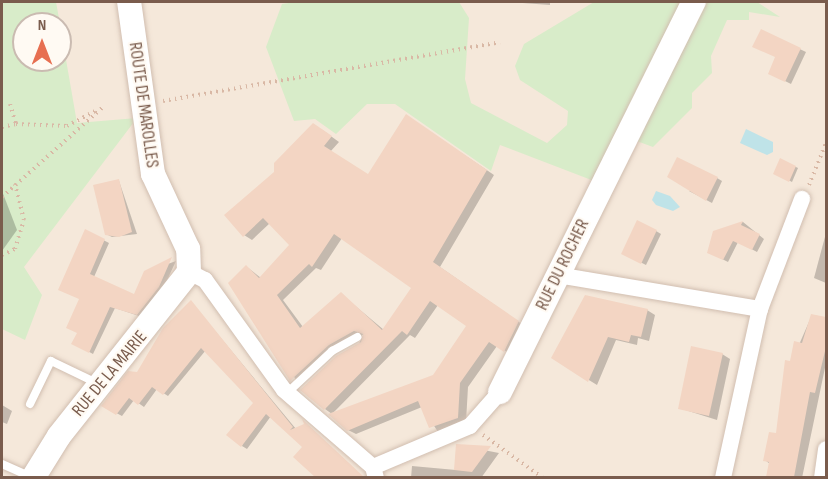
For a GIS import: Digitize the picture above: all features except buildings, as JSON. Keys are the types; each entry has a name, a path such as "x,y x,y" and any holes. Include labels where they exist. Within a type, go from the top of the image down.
{"street":[{"name":"ROUTE DE MAROLLES","path":"129,2 153,174 188,249 189,272"},
{"name":"RUE DU ROCHER","path":"374,472 470,426 506,395 557,274 694,2"},
{"path":"723,477 760,309 802,199"},
{"path":"189,272 205,280 287,393 374,472"},
{"name":"RUE DE LA MAIRIE","path":"32,477 100,384 189,272"},
{"path":"557,274 760,309"},
{"path":"822,477 826,449"}],"lane":[{"path":"287,393 332,351 357,337"},
{"path":"30,404 51,361 100,384"},
{"path":"2,464 32,477"}],"path":[{"path":"142,104 500,42"},
{"path":"10,104 16,124"},
{"path":"2,127 16,124 67,126 104,107 2,197"},
{"path":"802,199 826,143"},
{"path":"2,255 15,249 24,220 15,184"},
{"path":"470,426 543,477"}],"shaded area":[{"path":"2,2 826,2 826,477 2,477"}],"green space":[{"path":"2,2 56,2 58,12 12,12 12,72 68,72 77,123 137,118 24,267 42,295 25,340 2,329"},
{"path":"295,2 459,2 469,18 465,79 471,103 547,143 567,125 568,111 520,80 515,66 524,44 594,2 757,2 780,17 749,12 749,20 727,20 711,56 712,73 692,93 692,108 653,147 615,133 594,181 500,145 491,171 395,104 367,104 336,134 315,119 294,121 266,47 282,4"}],"water":[{"path":"746,129 773,142 773,152 767,155 740,143"},
{"path":"656,191 670,196 680,207 673,211 656,205 652,200"}]}
